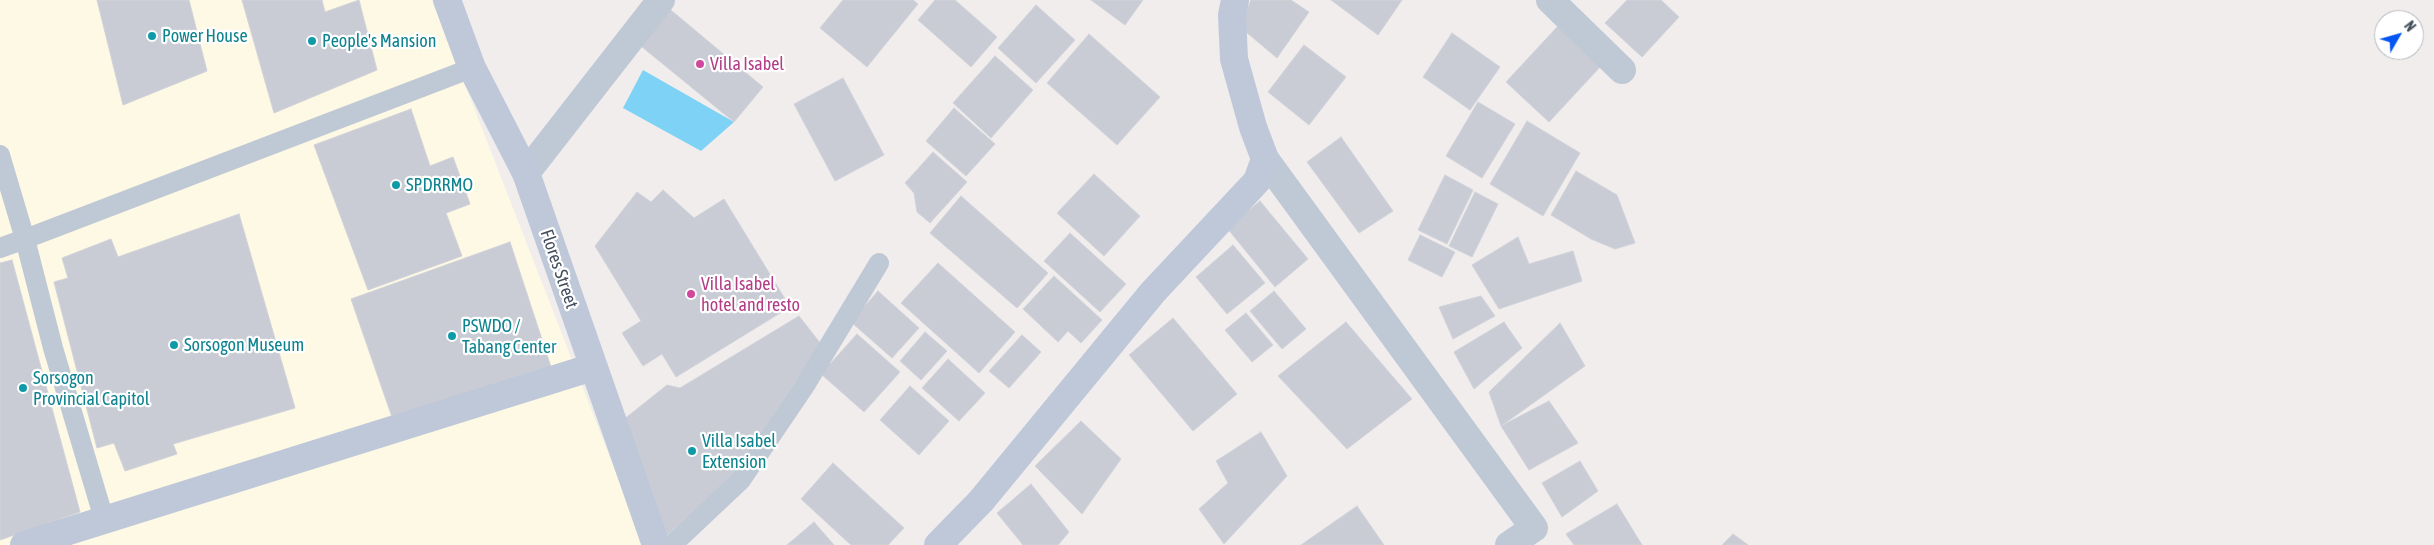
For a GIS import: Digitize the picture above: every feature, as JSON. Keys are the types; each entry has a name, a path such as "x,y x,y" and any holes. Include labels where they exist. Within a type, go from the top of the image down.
{"street":[{"name":"Flores Street","path":"446,0 472,68 526,173 656,545"},
{"path":"526,173 661,0"},
{"path":"1235,0 1232,15 1234,59 1253,127 1266,159 1534,528 1509,545"},
{"path":"1550,0 1622,70"},
{"path":"938,545 980,501 1153,292 1257,181 1266,159"},
{"path":"24,545 593,367"}],"lane":[{"path":"0,248 472,68"},
{"path":"0,155 25,239 53,348 104,519"},
{"path":"672,545 741,480 804,387 879,263"}],"shaded area":[{"path":"0,0 432,0 644,545 0,545"}],"water":[{"path":"643,70 734,122 701,151 623,108"}],"building":[{"name":"Power House","path":"97,0 189,0 207,71 123,105"},
{"name":"People's Mansion","path":"242,0 322,0 325,12 359,0 377,70 274,113"},
{"path":"843,0 913,0 918,4 867,67 820,28"},
{"path":"935,0 955,0 997,37 971,67 918,20"},
{"path":"1091,0 1143,0 1125,25"},
{"path":"1251,0 1291,0 1309,12 1277,58 1240,27"},
{"path":"1331,0 1402,0 1378,35"},
{"path":"1627,0 1661,0 1679,17 1642,57 1605,23"},
{"path":"1036,5 1075,40 1036,83 998,48"},
{"name":"Villa Isabel","path":"666,6 763,87 734,122 636,42"},
{"path":"1558,26 1601,66 1549,122 1506,82"},
{"path":"1452,33 1500,67 1470,110 1423,77"},
{"path":"1089,34 1160,97 1117,145 1047,83"},
{"path":"1304,45 1346,77 1309,125 1268,92"},
{"path":"995,56 1033,90 991,138 953,103"},
{"path":"843,78 884,155 835,181 794,104"},
{"path":"1478,102 1515,124 1482,178 1446,156"},
{"path":"954,108 995,144 966,176 926,141"},
{"name":"SPDRRMO","path":"411,109 430,166 453,157 470,204 446,213 462,256 368,290 314,145"},
{"path":"1527,121 1580,153 1543,216 1490,184"},
{"path":"1341,137 1393,211 1359,233 1307,162"},
{"path":"933,152 967,182 930,223 917,212 914,193 905,183"},
{"path":"1576,171 1617,195 1635,243 1615,249 1591,239 1551,215"},
{"path":"1094,174 1140,216 1104,256 1057,213"},
{"path":"1445,175 1473,190 1447,244 1418,230"},
{"path":"663,190 694,218 724,199 790,307 676,377 662,354 643,366 622,333 641,321 595,246 637,192 651,202"},
{"path":"1475,192 1498,204 1472,257 1449,246"},
{"path":"961,196 1048,273 1017,308 930,233"},
{"path":"1260,201 1308,259 1275,287 1227,228"},
{"name":"Sorsogon Museum","path":"239,214 295,408 173,444 177,454 125,471 114,443 97,448 54,282 68,278 62,258 111,239 118,257"},
{"path":"1070,233 1126,284 1100,312 1044,261"},
{"path":"1420,235 1455,252 1442,277 1408,260"},
{"path":"1518,237 1529,264 1573,251 1582,281 1499,309 1472,265"},
{"name":"PSWDO / Tabang Center","path":"510,242 553,373 393,420 351,299"},
{"path":"1233,245 1265,283 1227,314 1196,277"},
{"name":"Sorsogon Provincial Capitol","path":"12,260 80,512 0,540 0,263"},
{"path":"938,263 1015,332 979,373 901,303"},
{"path":"1054,276 1102,320 1081,343 1068,331 1058,342 1023,309"},
{"path":"878,291 919,328 892,358 851,322"},
{"path":"1274,291 1306,329 1282,349 1250,311"},
{"path":"1481,296 1495,316 1453,339 1439,307"},
{"path":"1246,313 1273,345 1252,362 1225,330"},
{"name":"Villa Isabel Extension","path":"799,316 821,344 729,481 664,538 623,420 667,385 680,388"},
{"path":"1173,318 1237,394 1193,431 1129,355"},
{"path":"1346,322 1412,399 1347,449 1278,376"},
{"path":"1504,322 1522,348 1474,389 1454,352"},
{"path":"1560,323 1585,366 1501,426 1489,392"},
{"path":"925,332 947,351 921,380 900,361"},
{"path":"857,334 900,372 864,412 821,374"},
{"path":"1022,335 1041,352 1009,388 989,371"},
{"path":"948,359 985,393 959,421 922,388"},
{"path":"910,386 949,421 919,455 880,420"},
{"path":"1549,401 1578,443 1529,470 1501,426"},
{"path":"1081,421 1121,459 1082,514 1035,466"},
{"path":"1261,432 1287,476 1224,544 1199,509 1228,483 1216,461"},
{"path":"1580,461 1598,491 1562,517 1542,483"},
{"path":"833,463 904,528 888,545 851,545 801,499"},
{"path":"1031,484 1069,532 1058,545 1023,545 997,513"},
{"path":"1617,504 1642,545 1574,545 1566,534"},
{"path":"1357,506 1384,545 1301,545"},
{"path":"814,522 834,545 787,545"},
{"path":"1733,534 1748,545 1722,545"}],"place":[{"name":"Power House","path":"152,36"},
{"name":"People's Mansion","path":"312,41"},
{"name":"Villa Isabel","path":"700,64"},
{"name":"SPDRRMO","path":"396,185"},
{"name":"Villa Isabel hotel and resto","path":"691,294"},
{"name":"PSWDO / Tabang Center","path":"452,336"},
{"name":"Sorsogon Museum","path":"174,345"},
{"name":"Sorsogon Provincial Capitol","path":"23,388"},
{"name":"Villa Isabel Extension","path":"692,451"}]}
